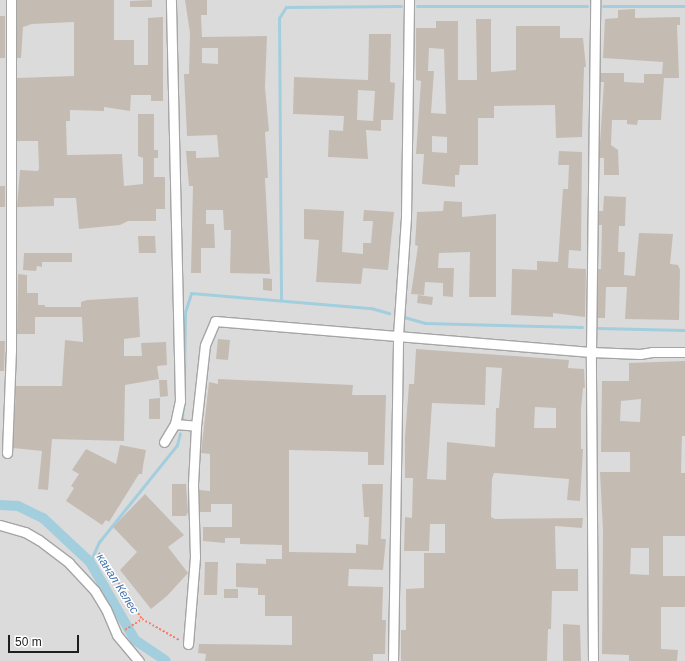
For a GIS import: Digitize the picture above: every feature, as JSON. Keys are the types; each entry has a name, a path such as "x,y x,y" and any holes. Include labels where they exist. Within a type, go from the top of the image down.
{"street":[{"path":"7,453 12,311 11,0"},
{"path":"164,442 175,424 180,401 171,0"},
{"path":"393,661 398,335 406,217 408,0"},
{"path":"593,661 591,352 595,0"},
{"path":"188,644 195,557 193,484 196,426 200,406 205,345 215,321 591,352 640,354 652,352 685,352"},
{"path":"175,424 196,426"},
{"path":"0,525 25,532 39,540 69,563 95,591 106,609 117,635 139,661"}],"path":[{"path":"99,553 142,619 162,632 188,644"},
{"path":"117,635 142,619"}],"shaded area":[{"path":"0,0 685,0 685,661 0,661"}],"building":[{"path":"17,0 114,0 114,40 134,40 134,65 148,65 148,18 163,17 163,101 151,101 151,95 131,95 130,111 104,107 104,111 70,110 70,121 66,121 67,155 122,154 124,186 143,184 143,158 138,156 138,114 154,114 154,150 158,150 158,158 154,158 154,177 165,177 165,209 156,209 156,221 128,221 120,225 79,229 76,198 54,198 54,206 17,207 20,170 38,171 39,168 38,141 17,141 17,78 74,76 74,22 32,24 23,27 21,58 17,58"},
{"path":"152,0 152,7 130,7 130,1"},
{"path":"185,0 207,0 207,15 201,15 202,37 267,36 265,87 269,131 265,132 268,178 265,178 270,274 230,273 231,230 224,230 223,210 206,210 206,224 214,224 215,248 201,248 201,273 191,273 193,186 189,186 186,151 196,151 196,158 219,157 217,135 187,136 184,74 189,74 190,33","holes":["202,48 218,48 218,64 202,63"]},
{"path":"635,9 635,18 680,17 680,25 677,25 679,78 664,78 661,120 638,120 637,125 627,124 627,120 612,120 611,145 618,150 619,175 604,175 604,158 599,158 604,82 600,82 600,73 624,73 624,82 644,83 644,74 662,74 663,62 603,58 605,19 618,18 618,10"},
{"path":"0,16 5,16 5,58 0,58"},
{"path":"476,19 491,19 491,72 516,70 516,26 560,26 560,38 583,38 586,67 584,67 582,137 556,138 555,105 494,106 494,118 478,118 478,165 460,165 459,175 455,175 455,187 422,184 424,154 416,154 421,81 416,80 416,28 436,28 436,21 458,21 458,80 477,80","holes":["429,48 444,49 446,114 431,113 434,71 428,71","432,136 447,137 447,153 432,152"]},
{"path":"369,34 391,34 390,82 395,83 393,120 381,120 381,131 366,130 368,159 328,157 329,130 343,131 344,116 293,114 294,77 368,80","holes":["358,90 375,91 373,121 357,120"]},
{"path":"559,151 582,152 581,251 569,250 568,268 586,269 585,317 553,313 553,317 511,315 512,269 537,270 537,261 558,262 563,189 568,189 569,165 558,165"},
{"path":"0,186 5,186 5,207 0,207"},
{"path":"604,196 626,197 625,226 619,226 618,252 625,252 624,275 635,276 639,233 673,234 670,264 678,265 680,270 679,320 625,319 627,287 606,287 605,318 597,318 598,269 601,269 602,225 598,225 599,211 603,211"},
{"path":"444,201 462,202 462,217 496,214 496,297 469,297 470,252 439,253 438,268 454,268 453,297 443,296 443,283 425,282 424,295 411,294 418,246 415,245 417,212 443,211"},
{"path":"304,209 344,211 342,252 363,254 363,243 371,243 373,221 363,221 364,210 394,212 388,270 363,268 361,284 316,282 319,240 304,239"},
{"path":"138,236 155,236 156,253 139,253"},
{"path":"24,253 72,253 72,262 42,262 42,267 37,266 36,271 23,270"},
{"path":"18,274 27,275 27,293 38,293 38,305 45,305 45,307 81,307 81,302 87,300 138,297 140,337 124,339 124,356 142,356 141,343 166,342 167,365 157,366 159,379 125,385 124,441 52,439 48,490 38,489 42,451 13,448 16,386 62,386 65,340 83,342 82,317 35,317 35,334 17,334"},
{"path":"263,278 272,279 272,291 263,290"},
{"path":"418,295 433,297 432,305 417,303"},
{"path":"218,339 230,340 228,360 216,359"},
{"path":"0,341 5,341 4,371 0,371"},
{"path":"416,349 569,360 568,368 584,369 585,388 583,388 581,409 581,449 583,449 580,501 567,500 569,479 494,473 492,479 491,517 495,519 583,518 582,528 555,526 556,569 578,569 578,591 552,591 551,629 548,629 547,661 401,661 401,630 406,630 406,589 424,588 424,553 445,553 445,524 430,524 429,551 404,551 405,517 412,518 413,478 405,478 405,437 409,384 414,384","holes":["486,367 502,368 499,408 496,408 495,447 447,442 446,480 427,479 432,403 485,405","535,407 556,408 556,428 534,428"]},
{"path":"685,361 685,436 682,436 681,473 685,473 685,536 663,536 663,576 685,576 685,607 661,607 661,649 678,650 677,661 629,661 629,655 602,654 603,530 600,472 630,472 630,452 601,452 602,381 629,381 629,363","holes":["641,399 640,422 620,421 621,401","631,548 649,548 649,575 630,574"]},
{"path":"218,379 353,385 352,395 386,395 384,465 368,465 368,452 289,450 289,552 356,553 356,544 368,545 369,517 364,517 362,484 383,484 381,539 386,539 383,570 349,569 348,586 383,587 382,620 386,620 385,654 373,654 373,661 205,661 206,654 198,653 199,644 292,645 292,616 265,616 265,595 258,595 258,588 236,587 236,563 266,564 266,559 282,559 282,545 240,544 240,538 225,538 225,543 203,541 203,527 232,527 232,504 211,504 211,512 200,512 199,490 210,491 210,454 201,453 209,382 218,384"},
{"path":"159,380 167,380 168,396 160,397"},
{"path":"160,398 160,419 149,419 149,399"},
{"path":"120,445 146,450 142,474 139,474 109,522 106,520 102,525 66,501 74,488 71,486 79,474 72,470 86,449 116,464"},
{"path":"172,484 186,484 188,512 186,516 172,516"},
{"path":"145,494 184,535 168,547 188,573 167,596 151,609 120,570 137,552 113,527"},
{"path":"205,562 218,562 217,595 204,595"},
{"path":"224,589 238,589 238,598 224,598"},
{"path":"563,624 580,625 581,661 563,661"}],"waterway":[{"path":"281,300 279,18 286,7 401,6"},
{"path":"417,6 587,6"},
{"path":"603,6 685,6"},
{"path":"184,377 185,312 191,293 371,308 389,313"},
{"path":"404,317 425,323 582,327"},
{"path":"598,328 685,330"},
{"path":"182,418 183,404"},
{"path":"90,562 99,542 177,445 180,433"},
{"name":"канал Келес","path":"0,505 18,506 43,518 90,562 135,640 166,661"}]}
